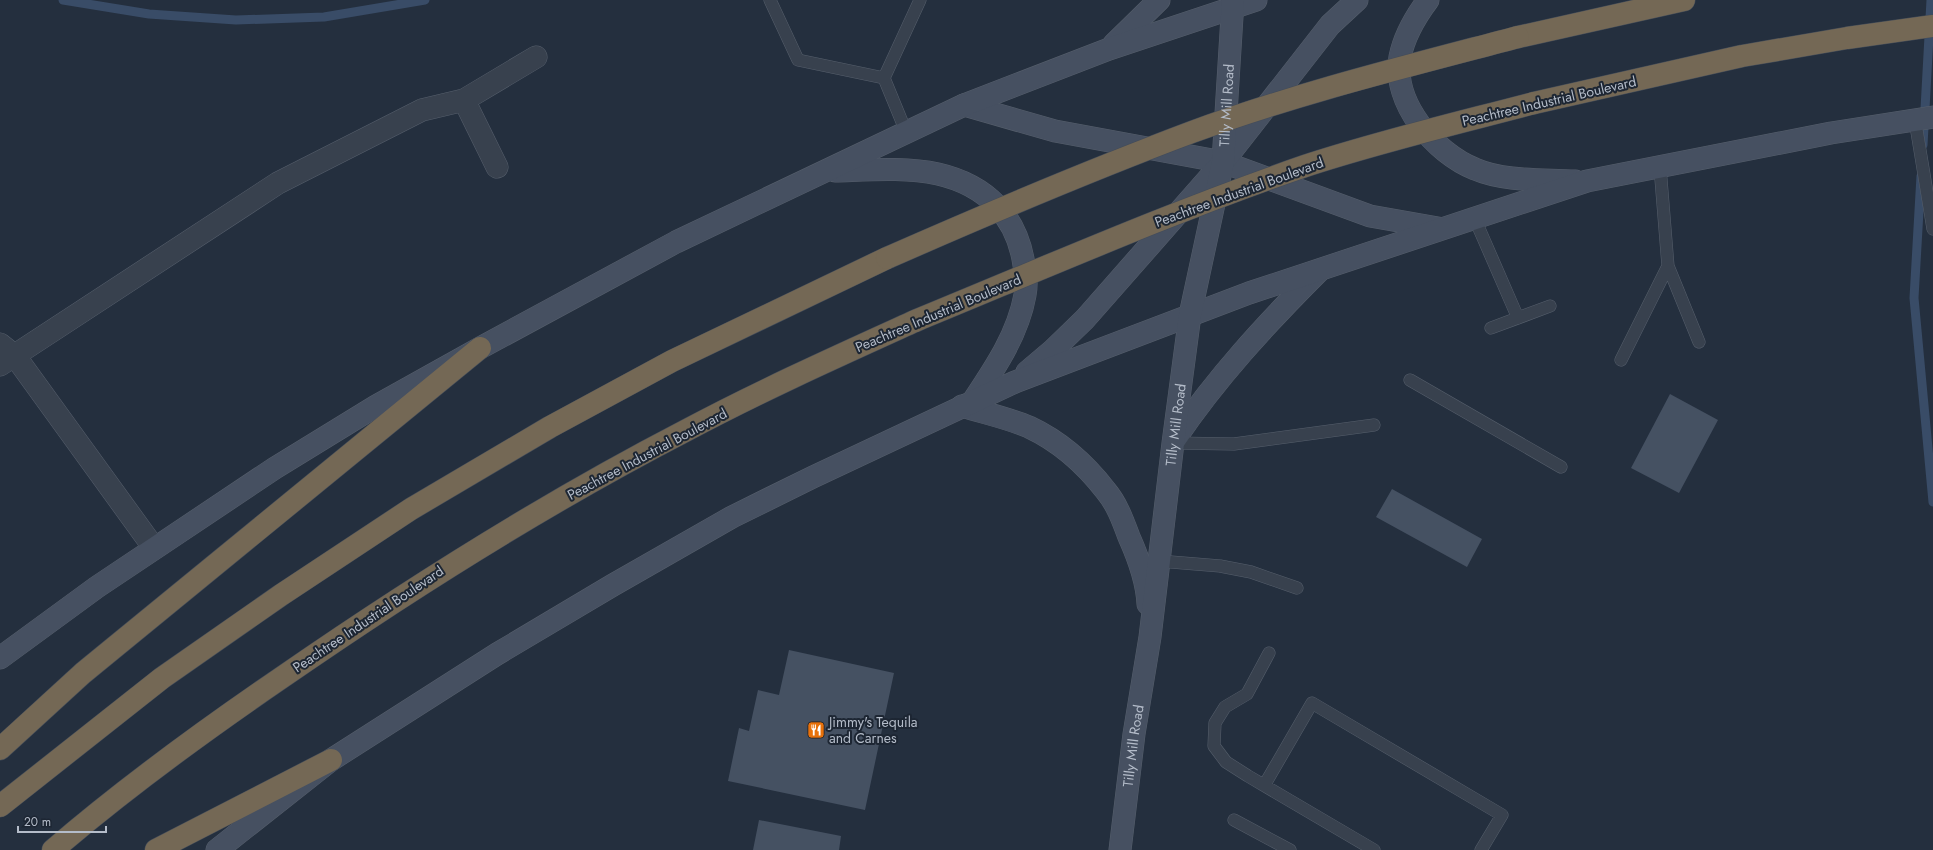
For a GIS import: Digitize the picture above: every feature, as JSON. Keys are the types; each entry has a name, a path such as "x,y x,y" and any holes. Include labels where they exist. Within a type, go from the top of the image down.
{"highway":[{"path":"0,806 162,678 281,595 411,509 550,427 672,361 887,258 1036,193 1193,132 1338,84 1518,37 1684,0"},
{"name":"Peachtree Industrial Boulevard","path":"52,850 82,824 207,730 428,578 513,527 684,431 807,370 915,321 1130,232 1304,167 1397,138 1534,103 1742,56 1848,38 1933,26"},
{"path":"0,749 83,673 480,348"},
{"path":"156,850 331,760"}],"main road":[{"path":"1109,49 1159,0"},
{"path":"0,658 154,548 275,468 376,406 676,242 907,134 964,105 1109,49 1233,4 1256,0"},
{"path":"1015,382 1053,350 1085,319 1223,162 1330,25 1357,0"},
{"path":"1428,0 1410,31 1400,58 1400,78 1405,95 1420,126 1436,144 1453,157 1475,170 1498,176 1587,181"},
{"name":"Tilly Mill Road","path":"1120,850 1134,734 1150,637 1190,315 1223,162 1233,4"},
{"path":"964,105 1055,131 1223,162 1370,216 1440,229"},
{"path":"217,850 331,760 497,654 725,521 813,477 1015,382 1190,315 1322,267 1587,181 1831,133 1924,118"},
{"path":"828,171 906,170 944,176 963,182 983,194 998,207 1014,227 1022,249 1026,275 1025,294 1011,338 968,404"},
{"path":"1173,443 1192,414 1254,338 1322,267"},
{"path":"968,404 1029,427 1051,440 1072,456 1107,492 1120,514 1135,550 1148,597 1150,637"}],"street":[{"path":"154,548 5,355 278,183 422,110 464,100 536,57"},
{"path":"464,100 497,167"}],"lane":[{"path":"770,0 798,60 884,78"},
{"path":"907,134 884,78 920,0"},
{"path":"1924,118 1933,229"},
{"path":"1660,167 1668,266 1699,342"},
{"path":"1474,218 1518,318"},
{"path":"1621,360 1668,266"},
{"path":"1491,328 1550,306"},
{"path":"1410,380 1561,467"},
{"path":"1173,443 1234,444 1374,425"},
{"path":"1159,561 1220,566 1251,572 1297,588"},
{"path":"1269,653 1247,694 1225,707 1215,723 1214,746 1226,762 1374,850"},
{"path":"1265,784 1312,703 1502,815 1481,850"},
{"path":"1234,820 1290,850"}],"building":[{"path":"1670,394 1718,420 1679,493 1631,468"},
{"path":"1392,489 1482,539 1467,567 1376,517"},
{"name":"Jimmy's Tequila and Carnes","path":"789,650 894,673 865,810 728,781 739,728 749,731 758,690 779,695"},
{"path":"759,820 841,836 839,850 753,850"}],"waterway":[{"path":"63,0 149,14 236,20 324,17 425,0"},
{"path":"1923,145 1931,0"},
{"path":"1921,176 1914,298 1933,502"}],"place":[{"name":"Jimmy's Tequila and Carnes","path":"816,730"}]}
